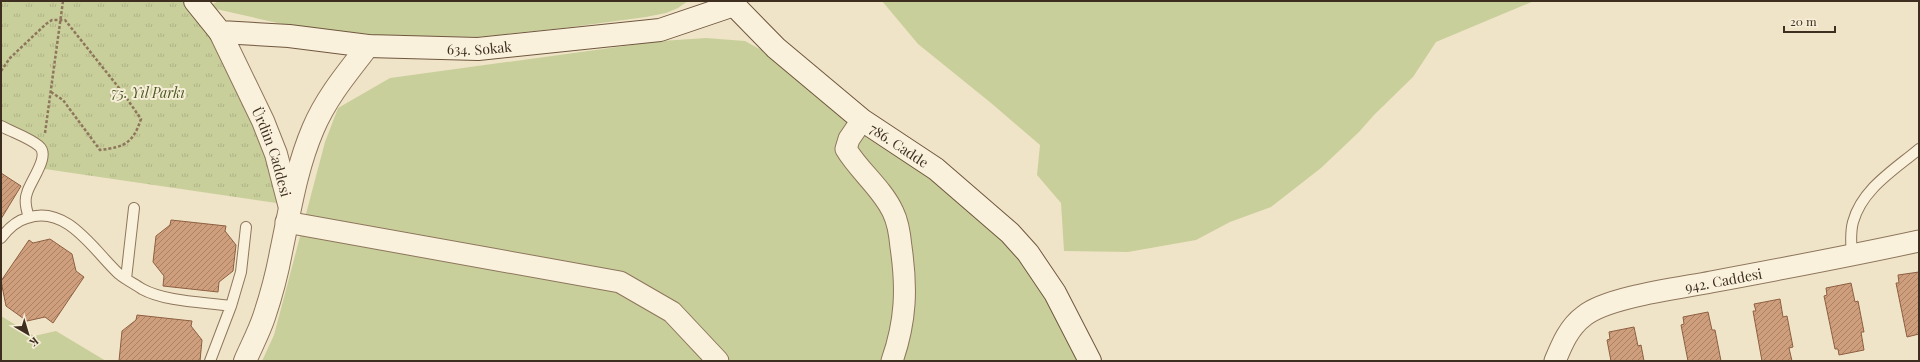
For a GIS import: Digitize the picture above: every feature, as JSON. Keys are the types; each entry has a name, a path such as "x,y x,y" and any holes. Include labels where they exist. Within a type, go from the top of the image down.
{"main road":[{"name":"Ürdün Caddesi","path":"195,1 220,32 263,121 276,154 288,214 281,253 264,318 245,361"},
{"name":"634. Sokak","path":"220,32 289,36 368,46 478,49 660,30 734,2"},
{"name":"786. Cadde","path":"734,2 776,48 862,120 936,169 980,206 1028,254 1055,293 1090,361"},
{"path":"288,214 302,156 322,110 337,86 368,46"}],"street":[{"path":"862,120 849,139 846,149 852,160 893,212 900,234 906,288 904,314 892,361"},
{"path":"288,214 620,282 672,312 718,361"},
{"name":"942. Caddesi","path":"1555,361 1569,331 1584,315 1605,304 1664,291 1852,256 1919,241"}],"lane":[{"path":"1,126 40,146 44,153 42,163 33,177 26,194 28,217"},
{"path":"1852,256 1853,222 1858,208 1868,194 1877,185 1919,149"},
{"path":"126,279 134,208"},
{"path":"1,238 5,232 22,220 38,214 62,220 82,235 120,275 144,290 162,296 231,306"},
{"path":"210,361 231,306 241,272 246,226"}],"path":[{"path":"40,146 45,134 62,1"},
{"path":"1,70 10,58 46,24 52,20 65,20 71,25 103,70 123,93 140,119 136,133 128,144 100,150 63,100 51,92"}],"green space":[{"name":"75. Yıl Parkı","path":"1,1 195,1 204,11 290,205 38,168 43,153 1,126"},
{"path":"219,1 688,1 678,8 666,13 646,17 564,28 478,37 389,36 291,26 207,7"},
{"path":"882,1 1534,1 1436,42 1413,77 1374,115 1359,132 1321,168 1271,207 1230,222 1196,240 1128,252 1064,251 1061,203 1037,175 1040,145 918,44"},
{"path":"706,38 745,41 776,58 861,134 936,182 979,219 1028,267 1063,326 1077,361 262,361 274,335 325,142 338,108 390,78 661,41"},
{"path":"1,316 34,336 56,331 106,361 1,361"}],"building":[{"path":"1,173 21,186 1,219"},
{"path":"171,220 226,226 225,231 236,245 233,271 219,282 218,292 163,286 164,276 153,262 156,236 170,225"},
{"path":"50,239 72,254 76,271 84,277 53,323 45,317 27,321 6,306 1,281 29,240 33,243"},
{"path":"1919,272 1919,334 1907,337 1896,283 1899,283 1898,275"},
{"path":"1851,283 1855,302 1858,301 1864,332 1861,332 1864,350 1839,355 1838,349 1835,349 1824,296 1827,295 1826,288"},
{"path":"1780,299 1783,317 1787,316 1793,347 1789,348 1792,361 1762,361 1753,311 1756,311 1754,304"},
{"path":"1708,312 1712,330 1715,330 1721,361 1688,361 1681,325 1684,324 1683,317"},
{"path":"137,315 192,321 191,326 202,340 200,361 119,361 122,331 136,320"},
{"path":"1634,327 1638,346 1641,345 1644,361 1611,361 1607,340 1610,339 1609,332"}]}
